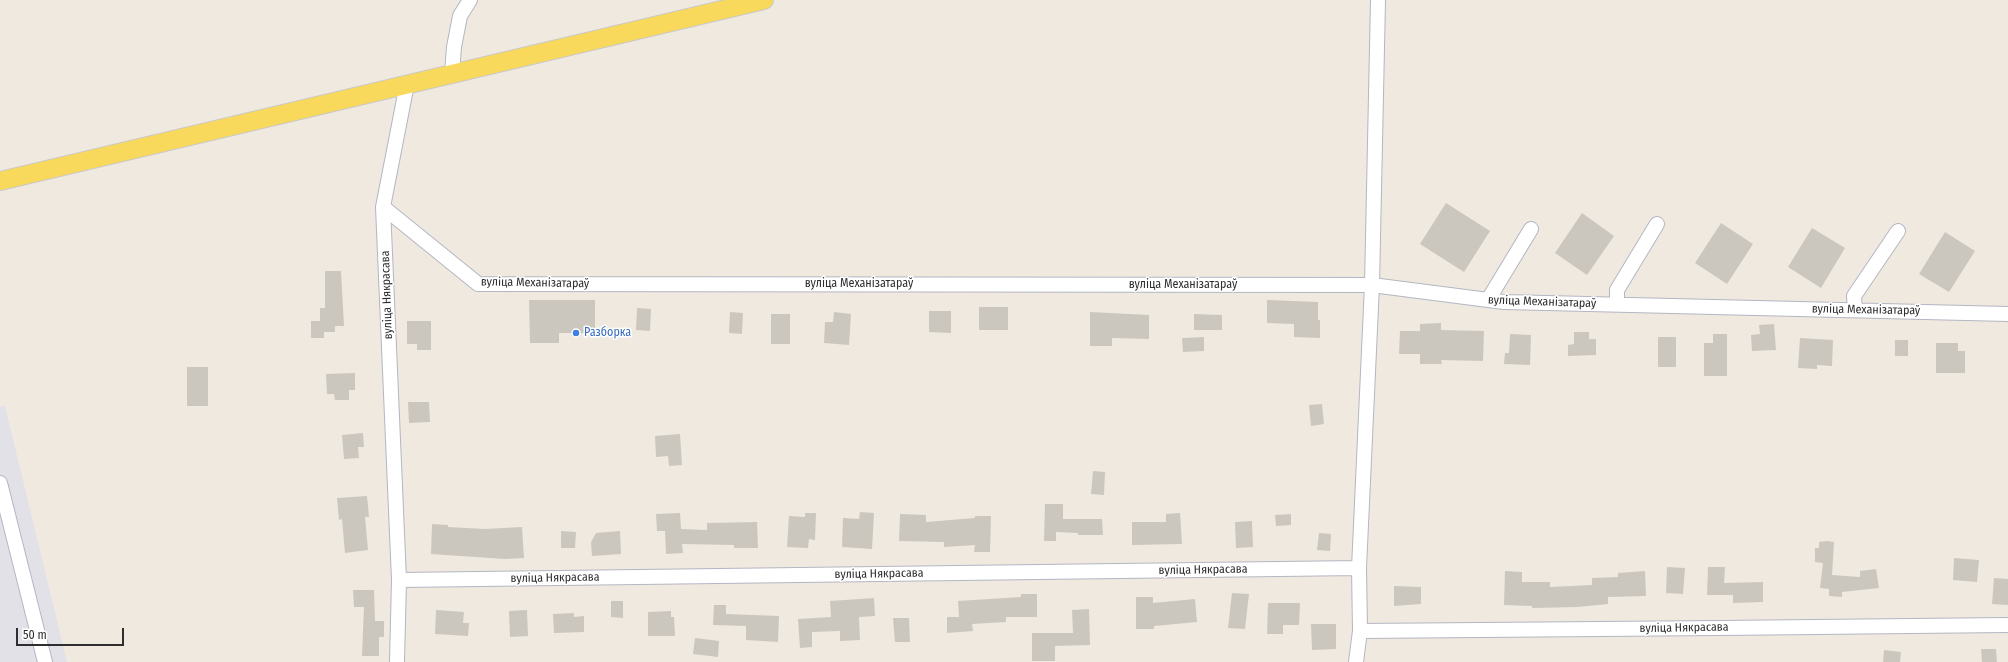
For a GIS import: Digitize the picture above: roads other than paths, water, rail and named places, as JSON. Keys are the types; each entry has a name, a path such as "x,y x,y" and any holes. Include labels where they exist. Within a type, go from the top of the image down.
{"main road":[{"path":"0,181 764,0"}],"street":[{"path":"452,74 454,47 460,16 470,0"},
{"path":"1356,662 1360,631 1359,568 1372,285 1378,0"},
{"name":"вуліца Някрасава","path":"398,662 399,580 383,207 407,84"},
{"name":"вуліца Механізатараў","path":"383,207 478,284 1372,285 1504,302 2008,314"},
{"path":"1618,304 1617,290 1657,224"},
{"path":"1488,300 1531,229"},
{"path":"1855,310 1854,296 1898,231"},
{"path":"0,483 45,662"},
{"name":"вуліца Някрасава","path":"399,580 1359,568"},
{"name":"вуліца Някрасава","path":"1360,631 1543,631 1727,627 2008,625"}],"place":[{"name":"Разборка","path":"576,333"}]}
